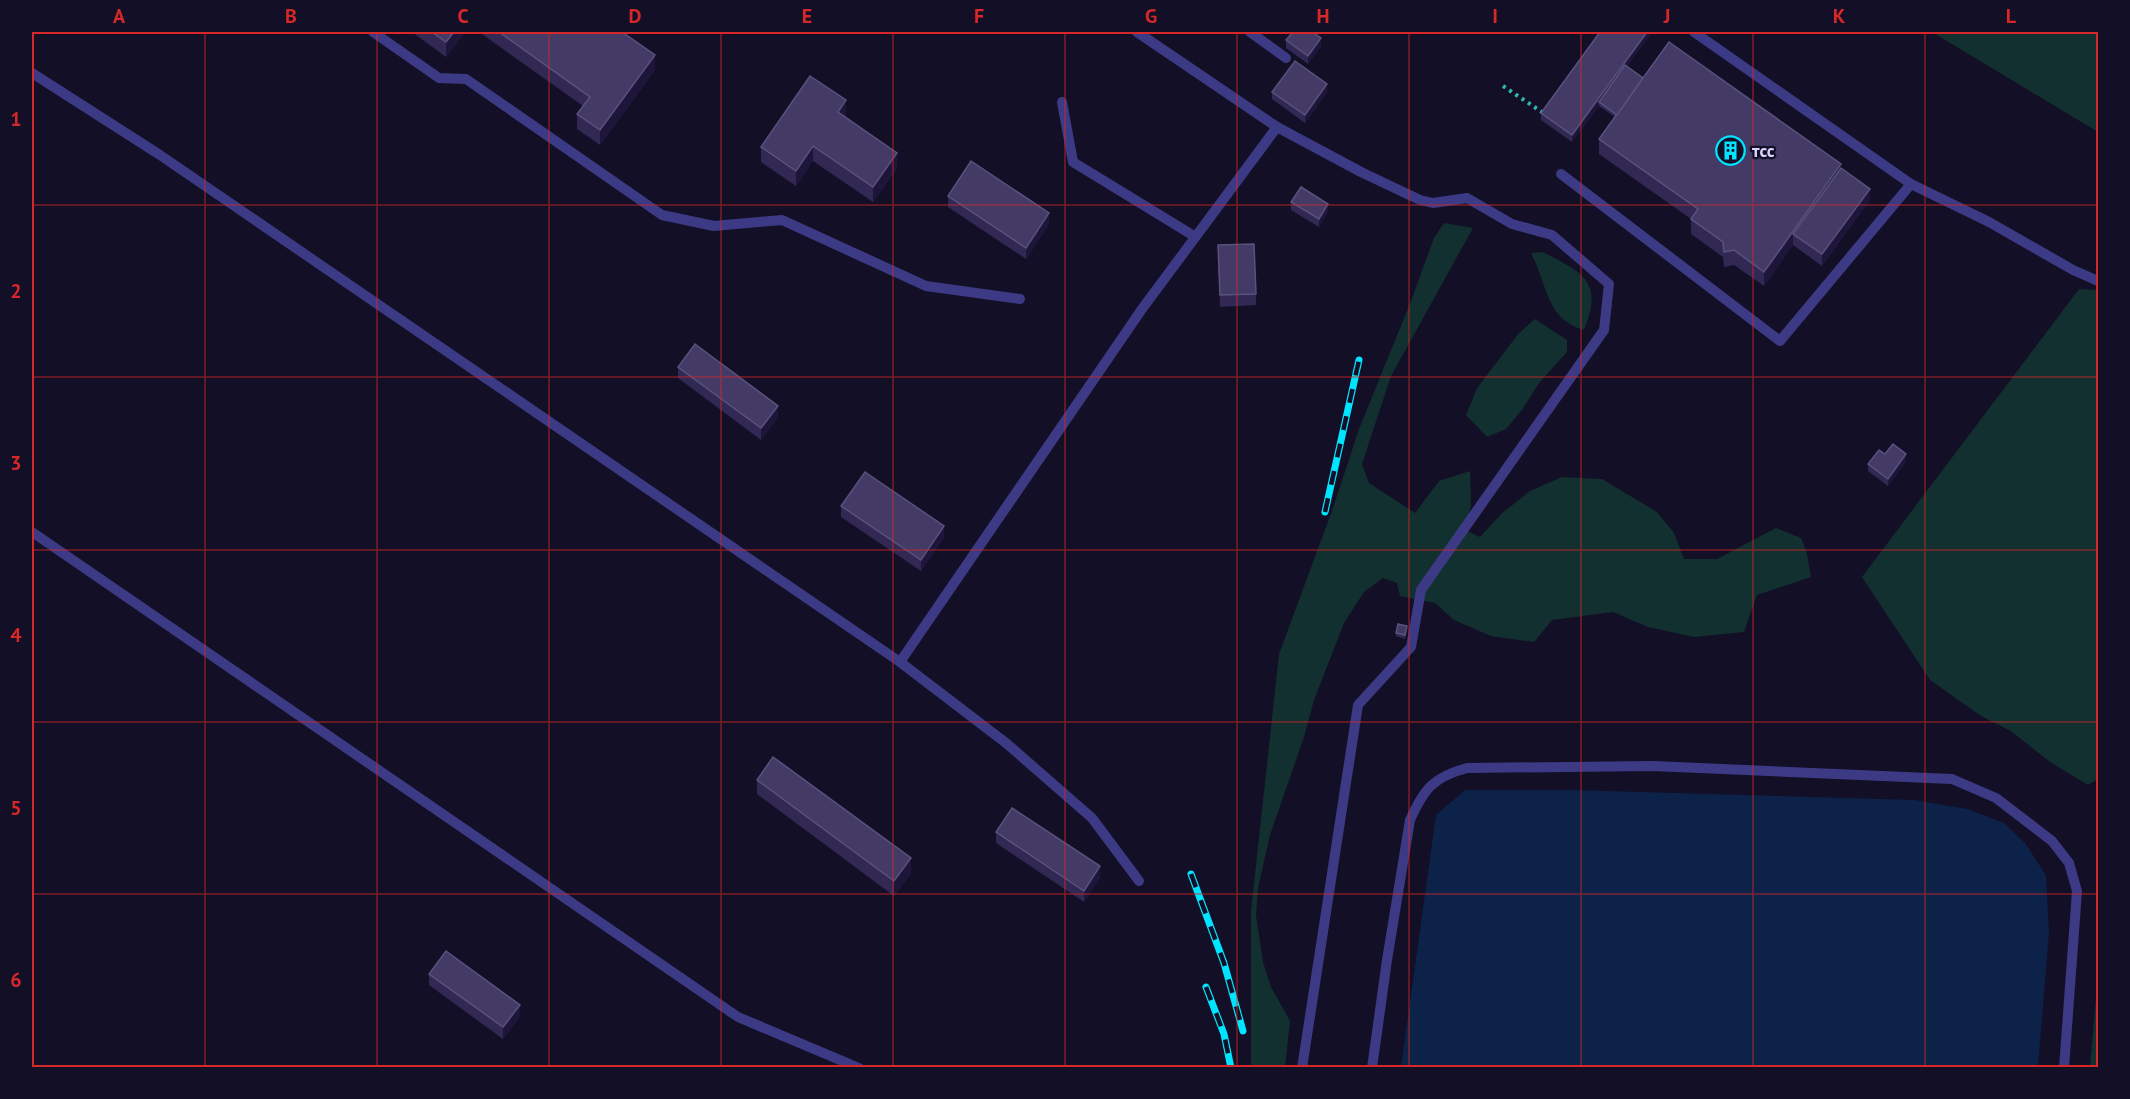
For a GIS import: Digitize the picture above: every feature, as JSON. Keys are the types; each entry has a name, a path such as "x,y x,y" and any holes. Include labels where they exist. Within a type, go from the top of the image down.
{"lane":[{"path":"373,32 439,78 466,79 662,215 714,226 782,220 926,285 1020,299"},
{"path":"1137,32 1276,127 1420,200 1433,203 1467,198 1512,224 1552,236 1609,284 1604,330 1421,590 1411,647 1358,705 1302,1068"},
{"path":"1250,32 1286,58"},
{"path":"1694,32 1911,184 1989,222 2073,270 2098,281"},
{"path":"32,73 160,155 900,662 1006,743 1092,818 1139,881"},
{"path":"1062,102 1073,162 1194,236"},
{"path":"900,662 1194,236 1276,127"},
{"path":"1562,174 1780,340 1911,184"},
{"path":"32,532 738,1017 859,1068"},
{"path":"1372,1068 1410,820 1418,801 1430,786 1447,773 1467,768 1653,766 1952,779 1996,798 2052,840 2069,863 2077,891 2064,1068"}],"path":[{"path":"1503,86 1546,114"}],"green space":[{"path":"1932,32 2098,32 2098,132"},
{"path":"1444,223 1473,228 1391,376 1362,464 1369,483 1415,513 1439,481 1470,471 1471,505 1467,531 1480,537 1501,514 1530,491 1562,477 1602,479 1657,512 1674,533 1684,559 1717,559 1776,528 1801,538 1807,554 1811,577 1757,595 1744,632 1694,637 1648,627 1613,612 1552,620 1534,642 1491,636 1454,620 1435,603 1400,596 1397,583 1383,578 1364,592 1344,623 1314,700 1304,737 1270,835 1258,888 1256,915 1263,962 1271,987 1290,1021 1285,1067 1251,1068 1251,911 1279,654 1333,508 1359,429 1434,238"},
{"path":"1543,252 1569,266 1586,280 1592,300 1584,330 1571,325 1562,318 1549,299 1531,253"},
{"path":"2079,289 2098,290 2098,779 2088,785 2050,762 2011,731 1981,716 1930,680 1862,577"},
{"path":"1535,319 1567,340 1567,352 1539,383 1522,410 1506,429 1487,437 1466,415 1477,388 1519,333"},
{"path":"2098,982 2098,1067 2090,1067 2097,986"}],"water":[{"path":"1465,790 1570,790 1915,800 1967,809 2004,823 2025,843 2046,875 2049,932 2038,1067 1401,1067 1436,815"}],"building":[{"path":"432,32 454,32 446,42"},
{"path":"499,32 622,32 655,55 600,130 577,114 590,97"},
{"path":"1293,32 1312,32 1321,38 1308,56 1286,40"},
{"path":"1600,32 1647,32 1572,135 1541,113"},
{"name":"тсс","path":"1669,42 1841,164 1764,272 1734,250 1724,252 1723,242 1691,219 1698,209 1599,139"},
{"path":"1295,61 1327,84 1305,115 1272,92"},
{"path":"1625,65 1643,78 1617,115 1599,102"},
{"path":"810,76 846,100 838,112 897,153 873,187 813,146 796,171 761,147"},
{"path":"971,161 1049,213 1026,248 948,196"},
{"path":"1841,168 1870,189 1822,254 1793,234"},
{"path":"1301,187 1328,204 1319,219 1291,202"},
{"path":"1254,244 1256,294 1220,295 1218,245"},
{"path":"695,344 778,406 761,428 678,367"},
{"path":"1893,444 1906,454 1888,479 1868,464 1879,450 1885,454"},
{"path":"865,472 944,526 921,560 841,506"},
{"path":"1398,624 1407,626 1405,635 1396,633"},
{"path":"773,757 911,858 894,881 757,780"},
{"path":"1012,808 1100,866 1084,891 996,832"},
{"path":"446,951 520,1005 503,1027 429,974"}],"railway":[{"path":"1325,512 1359,360"},
{"path":"1191,874 1224,963 1243,1031"},
{"path":"1206,987 1224,1034 1231,1068"}],"place":[{"name":"тсс","path":"1731,151"}]}
